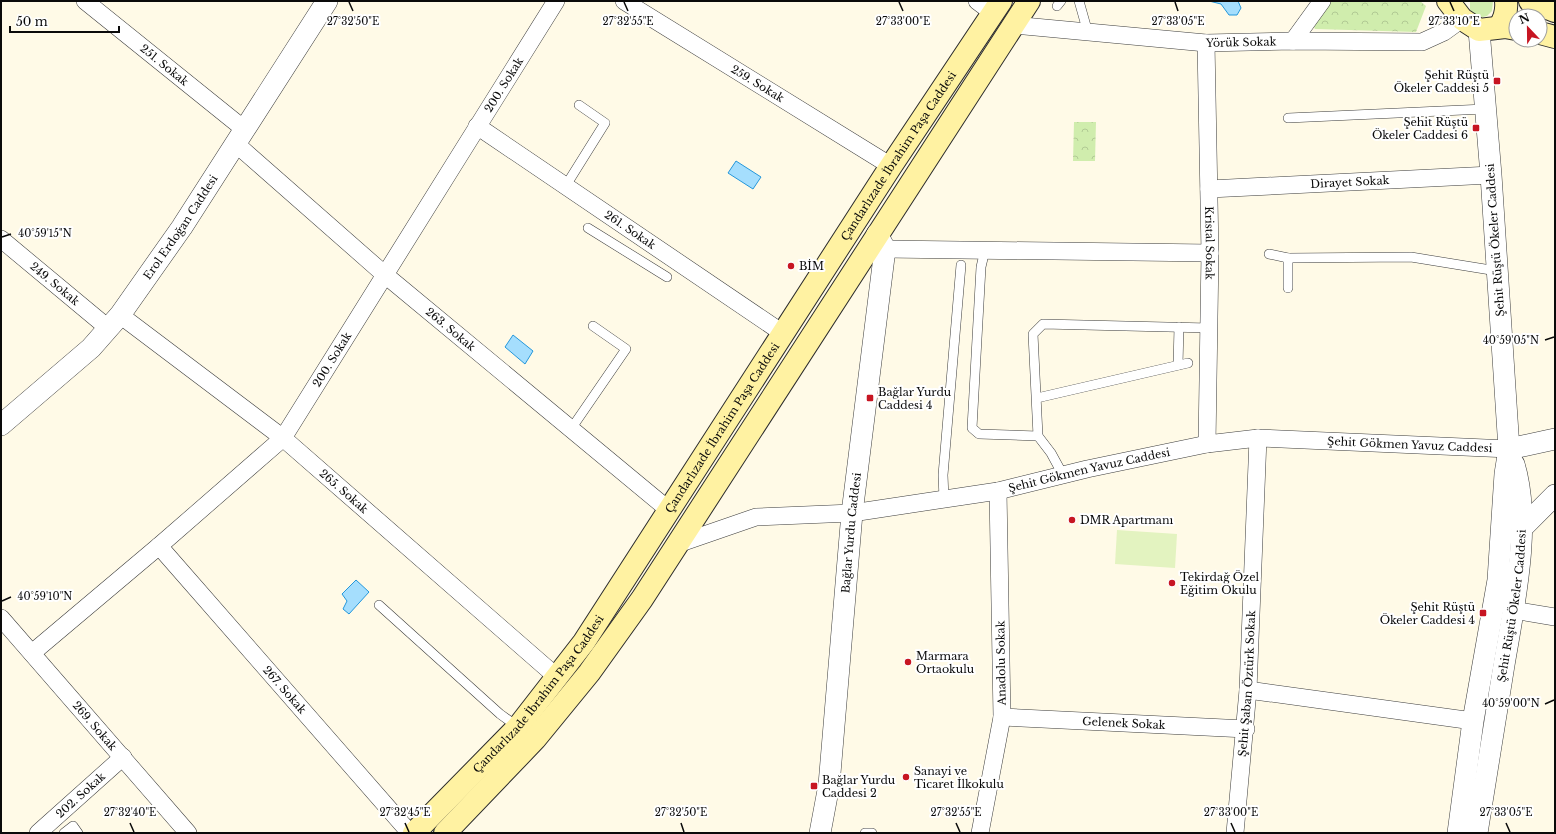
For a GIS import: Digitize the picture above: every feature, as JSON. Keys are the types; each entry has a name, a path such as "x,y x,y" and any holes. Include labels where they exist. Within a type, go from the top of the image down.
{"main road":[{"name":"Çandarlızade İbrahim Paşa Caddesi","path":"445,833 535,739 589,673 642,599 675,545 881,242 1029,1"},
{"path":"1472,16 1504,21 1506,1"},
{"path":"1530,1 1555,11"},
{"name":"Çandarlızade İbrahim Paşa Caddesi","path":"414,833 518,727 558,678 601,617 891,166 990,5"}],"street":[{"name":"251. Sokak","path":"84,1 102,6 240,136"},
{"name":"Erol Erdoğan Caddesi","path":"1,425 91,348 114,322 182,227 327,1"},
{"name":"200. Sokak","path":"32,653 160,546 283,438 384,274 556,1"},
{"name":"259. Sokak","path":"624,1 891,166"},
{"path":"1292,41 1322,1"},
{"name":"Yörük Sokak","path":"1014,25 1206,43 1292,41 1422,42 1444,32 1472,16"},
{"name":"Şehit Rüştü Ökeler Caddesi","path":"1458,833 1473,721 1498,580 1505,474 1509,449 1491,175 1485,109 1472,16"},
{"name":"Kristal Sokak","path":"1206,43 1210,253 1207,444"},
{"name":"261. Sokak","path":"477,126 565,187 639,248 784,334"},
{"name":"263. Sokak","path":"240,136 384,274 670,511"},
{"name":"Dirayet Sokak","path":"1209,189 1491,175"},
{"name":"249. Sokak","path":"1,239 114,322"},
{"path":"881,242 985,250 1210,253"},
{"name":"Bağlar Yurdu Caddesi","path":"820,833 829,785 852,513 881,242"},
{"name":"265. Sokak","path":"114,322 283,438 558,678"},
{"name":"Şehit Gökmen Yavuz Caddesi","path":"675,545 756,517 852,513 998,491 1063,475 1207,444 1258,438 1509,449"},
{"name":"Şehit Şaban Öztürk Sokak","path":"1235,833 1246,729 1258,438"},
{"path":"1509,449 1555,440"},
{"name":"Şehit Rüştü Ökeler Caddesi","path":"1477,833 1513,610 1523,527 1518,478 1509,449"},
{"name":"Anadolu Sokak","path":"980,833 1002,717 998,491"},
{"path":"1523,527 1555,495"},
{"name":"267. Sokak","path":"160,546 410,833"},
{"path":"1513,610 1555,617"},
{"name":"269. Sokak","path":"1,618 188,833"},
{"path":"1248,690 1473,721 1495,726"},
{"name":"Gelenek Sokak","path":"1002,717 1246,729"},
{"name":"202. Sokak","path":"38,833 123,757"}],"lane":[{"path":"1079,1 1088,33"},
{"path":"565,187 605,123 579,105"},
{"path":"1288,118 1485,109"},
{"path":"588,228 639,248 667,277"},
{"path":"985,250 981,267 972,428 979,434 1038,436"},
{"path":"1268,254 1288,258 1410,257 1497,270"},
{"path":"1288,258 1288,288"},
{"path":"944,499 943,475 961,265"},
{"path":"1063,475 1051,453 1038,436 1033,334 1043,324 1209,328"},
{"path":"571,429 626,349 593,326"},
{"path":"1178,365 1179,327"},
{"path":"1036,398 1188,363"},
{"path":"379,605 500,714 518,727"},
{"path":"64,833 73,826 78,833"},
{"path":"865,833 872,833"}],"green space":[{"path":"1331,1 1420,1 1426,6 1416,32 1315,29 1314,27"},
{"path":"1470,1 1493,1 1492,11 1487,16 1479,18 1470,10"},
{"path":"1074,122 1096,122 1095,161 1073,161"},
{"path":"1117,530 1177,534 1175,568 1115,564"}],"water":[{"path":"1209,1 1238,1 1241,8 1237,15 1229,15 1221,4"},
{"path":"736,161 761,177 753,189 728,173"},
{"path":"513,335 533,351 525,364 505,347"},
{"path":"356,580 369,592 349,614 343,609 347,601 342,594"}],"place":[{"name":"Şehit Rüştü Ökeler Caddesi 5","path":"1497,81"},
{"name":"Şehit Rüştü Ökeler Caddesi 6","path":"1476,128"},
{"name":"BİM","path":"791,266"},
{"name":"Bağlar Yurdu Caddesi 4","path":"870,398"},
{"name":"DMR Apartmanı","path":"1072,520"},
{"name":"Tekirdağ Özel Eğitim Okulu","path":"1172,583"},
{"name":"Şehit Rüştü Ökeler Caddesi 4","path":"1483,613"},
{"name":"Marmara Ortaokulu","path":"908,662"},
{"name":"Sanayi ve Ticaret İlkokulu","path":"906,777"},
{"name":"Bağlar Yurdu Caddesi 2","path":"814,786"}]}
